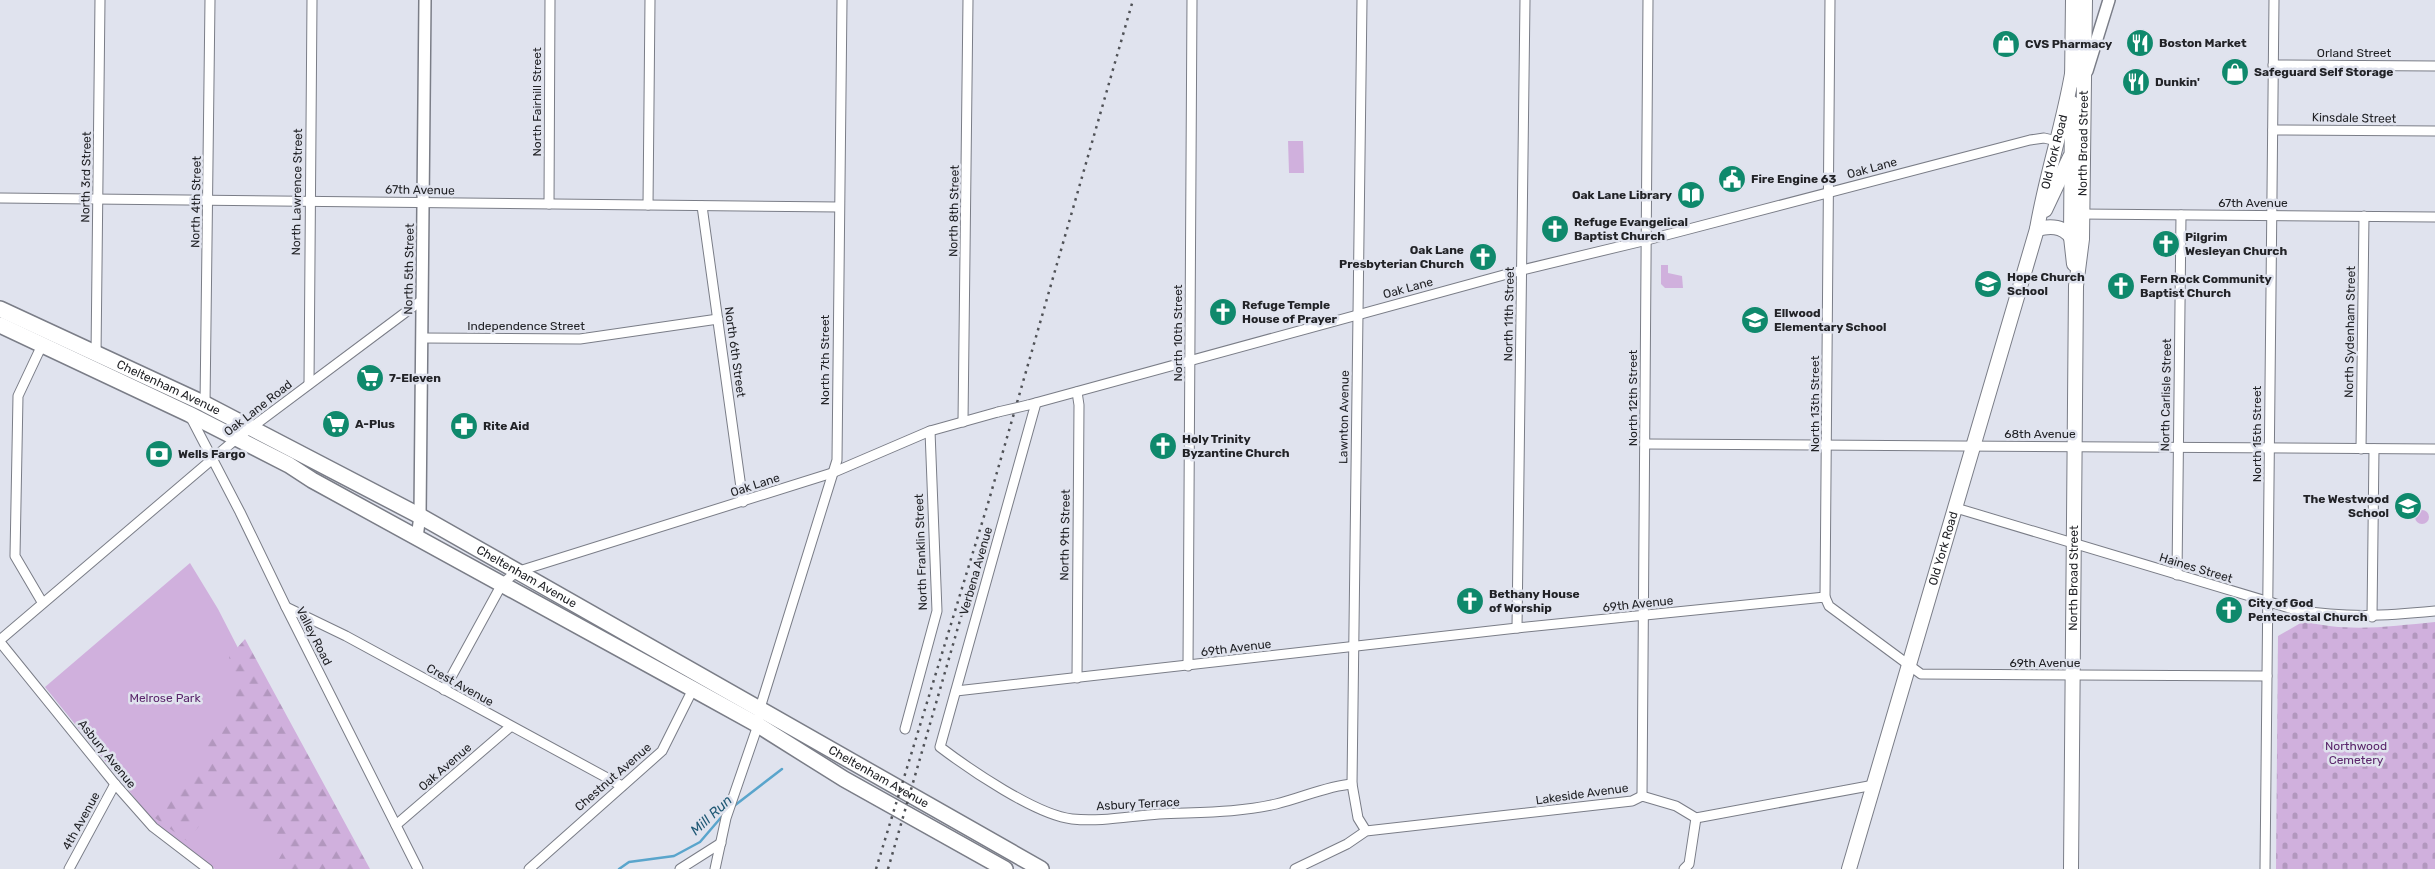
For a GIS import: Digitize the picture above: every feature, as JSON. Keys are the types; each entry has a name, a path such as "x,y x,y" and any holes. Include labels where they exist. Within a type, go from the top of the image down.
{"highway":[{"name":"Cheltenham Avenue","path":"0,309 205,404 420,516 1041,869"},
{"name":"Cheltenham Avenue","path":"0,325 188,414 236,440 289,465 312,480 758,725 844,779 1005,869"}],"main road":[{"name":"North Broad Street","path":"2073,0 2072,153 2077,214 2082,239 2076,286"},
{"name":"North Broad Street","path":"2070,869 2076,286 2071,236 2077,214 2083,136 2085,0"},
{"name":"Old York Road","path":"1849,869 1910,667 2037,229 2044,186 2057,141 2072,74"},
{"name":"Old York Road","path":"2037,229 2072,153 2083,136"},
{"path":"2037,229 2064,229 2071,236"}],"street":[{"name":"North 3rd Street","path":"96,355 100,0"},
{"name":"North 4th Street","path":"205,404 210,0"},
{"name":"North Lawrence Street","path":"309,384 312,0"},
{"name":"North 5th Street","path":"417,537 420,516 425,0"},
{"name":"North Fairhill Street","path":"549,204 550,0"},
{"path":"648,205 650,0"},
{"name":"North 7th Street","path":"715,869 726,818 758,725 760,708 838,452 842,0"},
{"name":"North 8th Street","path":"963,422 968,0"},
{"name":"North 10th Street","path":"1188,666 1192,0"},
{"name":"Lawnton Avenue","path":"1362,0 1352,784 1358,818 1366,831"},
{"name":"North 11th Street","path":"1517,628 1524,0"},
{"name":"North 12th Street","path":"1642,796 1648,0"},
{"name":"North 13th Street","path":"1825,597 1828,444 1830,0"},
{"path":"2085,80 2109,0"},
{"name":"North 15th Street","path":"2265,869 2274,0"},
{"name":"Orland Street","path":"2273,65 2435,66"},
{"name":"Kinsdale Street","path":"2273,130 2435,131"},
{"name":"Oak Lane","path":"516,572 743,502 832,472 930,431 1522,270 1647,240 2030,140 2044,138 2057,141"},
{"name":"67th Avenue","path":"0,198 839,207"},
{"name":"North 6th Street","path":"702,206 743,502"},
{"name":"67th Avenue","path":"2077,214 2435,217"},
{"name":"North Carlisle Street","path":"2177,575 2181,215"},
{"name":"North Sydenham Street","path":"2361,449 2364,216"},
{"name":"Oak Lane Road","path":"0,641 42,602 236,440 422,300"},
{"name":"Independence Street","path":"422,338 580,340 718,319"},
{"path":"42,345 18,396 15,556 42,602"},
{"name":"North 9th Street","path":"1077,392 1079,415 1077,678"},
{"name":"Verbena Avenue","path":"940,747 1032,404"},
{"name":"Valley Road","path":"188,414 240,512 418,869"},
{"name":"North Franklin Street","path":"905,728 937,611 930,431"},
{"name":"68th Avenue","path":"1645,444 2435,449"},
{"path":"2372,617 2374,449"},
{"name":"Haines Street","path":"1956,508 2269,603 2325,615 2372,617 2435,611"},
{"path":"444,690 502,584 516,572"},
{"name":"69th Avenue","path":"956,691 1517,628 1825,597 1829,606 1921,674 2268,676"},
{"name":"Crest Avenue","path":"286,607 346,636 510,727 622,786"},
{"name":"Asbury Avenue","path":"0,641 115,784 153,827 208,869"},
{"name":"Chestnut Avenue","path":"529,869 662,751 693,689"},
{"name":"Oak Avenue","path":"396,825 510,727"},
{"name":"Asbury Terrace","path":"940,747 969,769 1021,798 1054,814 1071,819 1106,820 1159,814 1196,814 1275,804 1337,785 1352,784"},
{"name":"4th Avenue","path":"69,869 115,784"},
{"path":"1684,869 1689,864 1696,818 1874,785"},
{"name":"Lakeside Avenue","path":"1295,869 1347,844 1366,831 1632,801 1642,796 1676,806 1696,818"},
{"path":"680,869 721,843"}],"green space":[{"path":"1288,141 1303,141 1304,173 1289,173"},
{"path":"1661,265 1668,265 1668,273 1682,276 1683,288 1665,288 1661,284"},
{"path":"2419,510 2425,510 2429,517 2425,524 2419,524 2415,520 2415,514"},
{"name":"Melrose Park","path":"190,563 218,609 258,687 358,869 215,869 155,823 45,687"},
{"name":"Northwood Cemetery","path":"2304,621 2320,625 2353,628 2435,622 2435,869 2276,869 2278,636"},
{"path":"245,639 370,869 273,869 283,852 228,791 187,841 155,818 206,762 200,748 224,725 236,697 229,657"}],"waterway":[{"name":"Mill Run","path":"734,806 782,769"},
{"name":"Mill Run","path":"619,869 629,862 674,856 700,842 724,814"}],"railway":[{"path":"876,869 989,500 1133,0"},
{"path":"888,869 963,610"}],"place":[{"name":"Boston Market","path":"2140,43"},
{"name":"CVS Pharmacy","path":"2006,44"},
{"name":"Safeguard Self Storage","path":"2235,72"},
{"name":"Dunkin'","path":"2136,82"},
{"name":"Fire Engine 63","path":"1732,179"},
{"name":"Oak Lane Library","path":"1691,195"},
{"name":"Refuge Evangelical Baptist Church","path":"1555,229"},
{"name":"Pilgrim Wesleyan Church","path":"2166,244"},
{"name":"Oak Lane Presbyterian Church","path":"1483,257"},
{"name":"Hope Church School","path":"1988,284"},
{"name":"Fern Rock Community Baptist Church","path":"2121,286"},
{"name":"Refuge Temple House of Prayer","path":"1223,312"},
{"name":"Ellwood Elementary School","path":"1755,320"},
{"name":"7-Eleven","path":"370,378"},
{"name":"A-Plus","path":"336,424"},
{"name":"Rite Aid","path":"464,426"},
{"name":"Holy Trinity Byzantine Church","path":"1163,446"},
{"name":"Wells Fargo","path":"159,454"},
{"name":"The Westwood School","path":"2408,506"},
{"name":"Bethany House of Worship","path":"1470,601"},
{"name":"City of God Pentecostal Church","path":"2229,610"}]}
